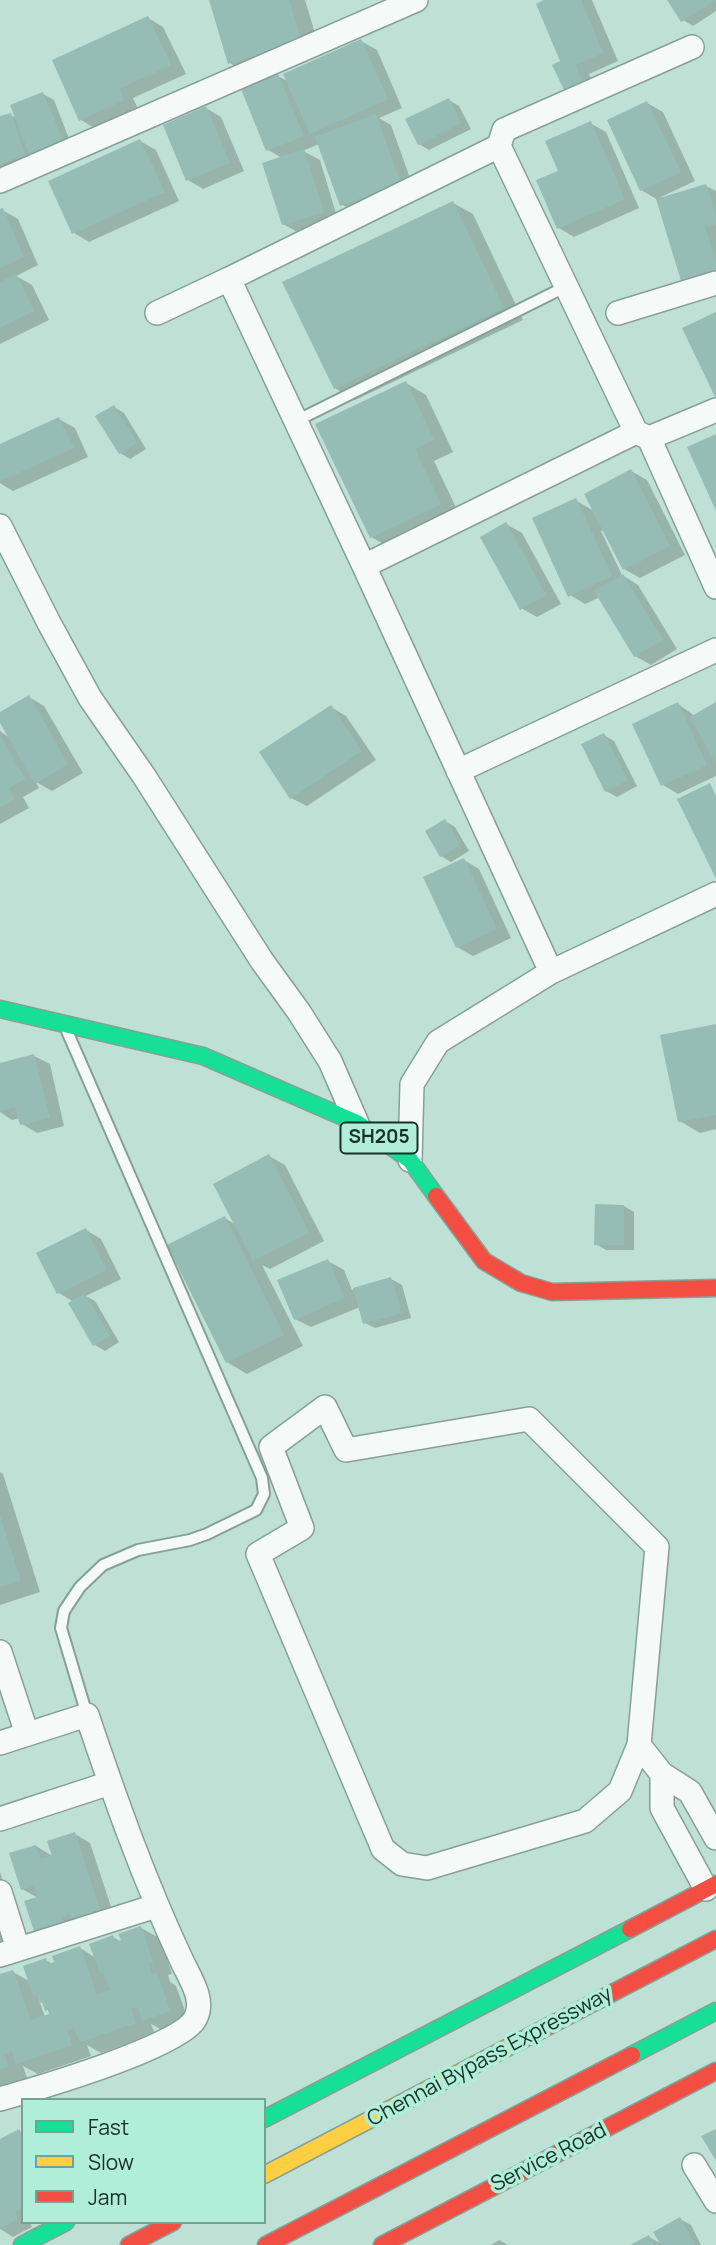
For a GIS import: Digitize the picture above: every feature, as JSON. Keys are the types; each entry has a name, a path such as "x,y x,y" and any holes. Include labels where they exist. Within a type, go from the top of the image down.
{"main road":[{"name":"SH205","path":"0,1009 203,1056 357,1123 410,1160 484,1261 521,1283 552,1292 716,1288"},
{"path":"266,2118 711,1887"},
{"name":"Chennai Bypass Expressway","path":"266,2174 716,1939"},
{"path":"266,2245 716,2011"},
{"name":"Service Road","path":"382,2245 716,2071"},
{"path":"22,2245 61,2224"},
{"path":"129,2245 169,2224"}],"street":[{"path":"0,181 416,0"},
{"path":"692,47 504,130 499,146 716,587"},
{"path":"157,313 499,146"},
{"path":"229,279 551,972"},
{"path":"618,313 716,283"},
{"path":"364,566 643,435 716,410"},
{"path":"0,526 90,698 330,1061 357,1123"},
{"path":"458,771 716,650"},
{"path":"410,1160 412,1084 438,1042 551,972 716,894"},
{"path":"639,1745 620,1791 585,1821 427,1868 402,1864 383,1849 258,1554 302,1528 271,1447 325,1407 346,1450 529,1419 657,1547 639,1745 662,1774 690,1792 716,1838"},
{"path":"0,1652 27,1734"},
{"path":"0,1743 87,1715 156,1906 199,1999 197,2017 187,2030 102,2067 65,2091 0,2099"},
{"path":"662,1774 662,1808 711,1887"},
{"path":"0,1819 110,1783"},
{"path":"0,1892 9,1952 156,1906"},
{"path":"694,2165 716,2200"}],"lane":[{"path":"296,421 567,286"},
{"path":"64,1024 262,1478 264,1494 256,1510 207,1534 138,1550 103,1565 80,1587 64,1611 61,1628 87,1715"}],"building":[{"path":"209,0 289,0 302,42 228,64"},
{"path":"544,0 581,0 603,53 575,65 587,92 569,100 552,65 560,61 536,4"},
{"path":"667,0 715,0 681,22"},
{"path":"148,16 171,65 119,89 124,100 79,121 52,60"},
{"path":"361,39 388,99 310,134 283,74"},
{"path":"278,74 304,136 266,151 241,89"},
{"path":"43,92 64,143 30,156 10,105"},
{"path":"449,98 461,123 418,145 405,119"},
{"path":"647,101 681,172 640,191 607,120"},
{"path":"206,106 230,163 186,181 163,125"},
{"path":"11,113 25,155 0,164 0,116"},
{"path":"376,114 401,184 340,206 315,137"},
{"path":"591,121 625,199 557,229 536,180 558,171 545,141"},
{"path":"140,139 165,192 72,234 48,181"},
{"path":"304,149 324,212 282,225 262,163"},
{"path":"706,184 716,215 716,224 705,227 716,263 716,274 682,284 656,199"},
{"path":"453,201 504,308 334,389 282,282"},
{"path":"3,208 24,257 0,268 0,209"},
{"path":"16,274 34,311 0,328 0,282"},
{"path":"716,312 716,399 682,328"},
{"path":"406,381 434,440 415,449 441,504 370,538 315,424"},
{"path":"114,405 137,443 119,454 95,416"},
{"path":"59,417 74,448 0,481 0,444"},
{"path":"716,434 716,511 687,447"},
{"path":"631,469 670,546 623,570 584,494"},
{"path":"576,498 612,576 568,597 532,518"},
{"path":"506,522 546,595 520,610 480,537"},
{"path":"623,574 663,640 634,657 594,591"},
{"path":"29,695 68,764 35,784 0,723 0,712"},
{"path":"678,702 707,765 661,786 632,724"},
{"path":"716,702 716,763 690,717"},
{"path":"331,705 362,751 290,799 259,752"},
{"path":"604,733 628,780 605,792 581,744"},
{"path":"0,735 25,779 9,788 14,799 0,807"},
{"path":"710,783 716,796 716,879 677,799"},
{"path":"445,819 460,845 440,857 425,831"},
{"path":"464,858 497,929 456,948 423,877"},
{"path":"716,1024 716,1115 678,1122 660,1035"},
{"path":"34,1054 50,1118 20,1125 15,1107 0,1111 0,1063"},
{"path":"269,1154 309,1232 253,1261 213,1184"},
{"path":"595,1204 624,1205 624,1245 594,1245"},
{"path":"225,1216 284,1335 226,1363 167,1245"},
{"path":"86,1228 106,1270 57,1294 36,1253"},
{"path":"328,1259 345,1298 294,1320 277,1280"},
{"path":"391,1277 402,1313 363,1324 353,1288"},
{"path":"85,1293 110,1336 93,1346 68,1303"},
{"path":"0,1516 21,1581 0,1587"},
{"path":"75,1832 103,1920 75,1928 70,1914 62,1917 66,1931 37,1940 24,1901 37,1897 34,1886 21,1890 9,1853 36,1845 41,1859 52,1856 47,1841"},
{"path":"141,1926 153,1962 149,1964 152,1974 157,1972 170,2011 142,2021 138,2007 131,2009 136,2023 80,2042 74,2028 67,2030 72,2045 16,2064 12,2051 4,2054 8,2067 0,2069 0,1974 13,1970 31,2020 49,2014 37,1995 33,1996 23,1966 46,1958 48,1965 54,1962 52,1956 80,1946 97,1995 110,1990 89,1944 113,1935 115,1942 121,1940 118,1934"},
{"path":"19,2129 21,2132 21,2209 15,2212 18,2219 0,2228 0,2139"},
{"path":"716,2129 716,2161 701,2136"},
{"path":"680,2217 695,2245 661,2245 653,2232"},
{"path":"649,2235 655,2245 630,2245"}],"traffic: fast":[{"path":"0,1009 203,1056 357,1123 410,1160 436,1196"},
{"path":"266,2118 630,1929"},
{"path":"632,2055 716,2011"},
{"path":"22,2245 62,2224"}],"traffic: slow":[{"path":"266,2174 522,2040"}],"traffic: jam":[{"path":"436,1196 484,1261 521,1283 552,1292 716,1288"},
{"path":"630,1929 716,1884"},
{"path":"522,2040 716,1939"},
{"path":"266,2245 632,2055"},
{"path":"382,2245 716,2071"},
{"path":"129,2245 169,2224"}]}
